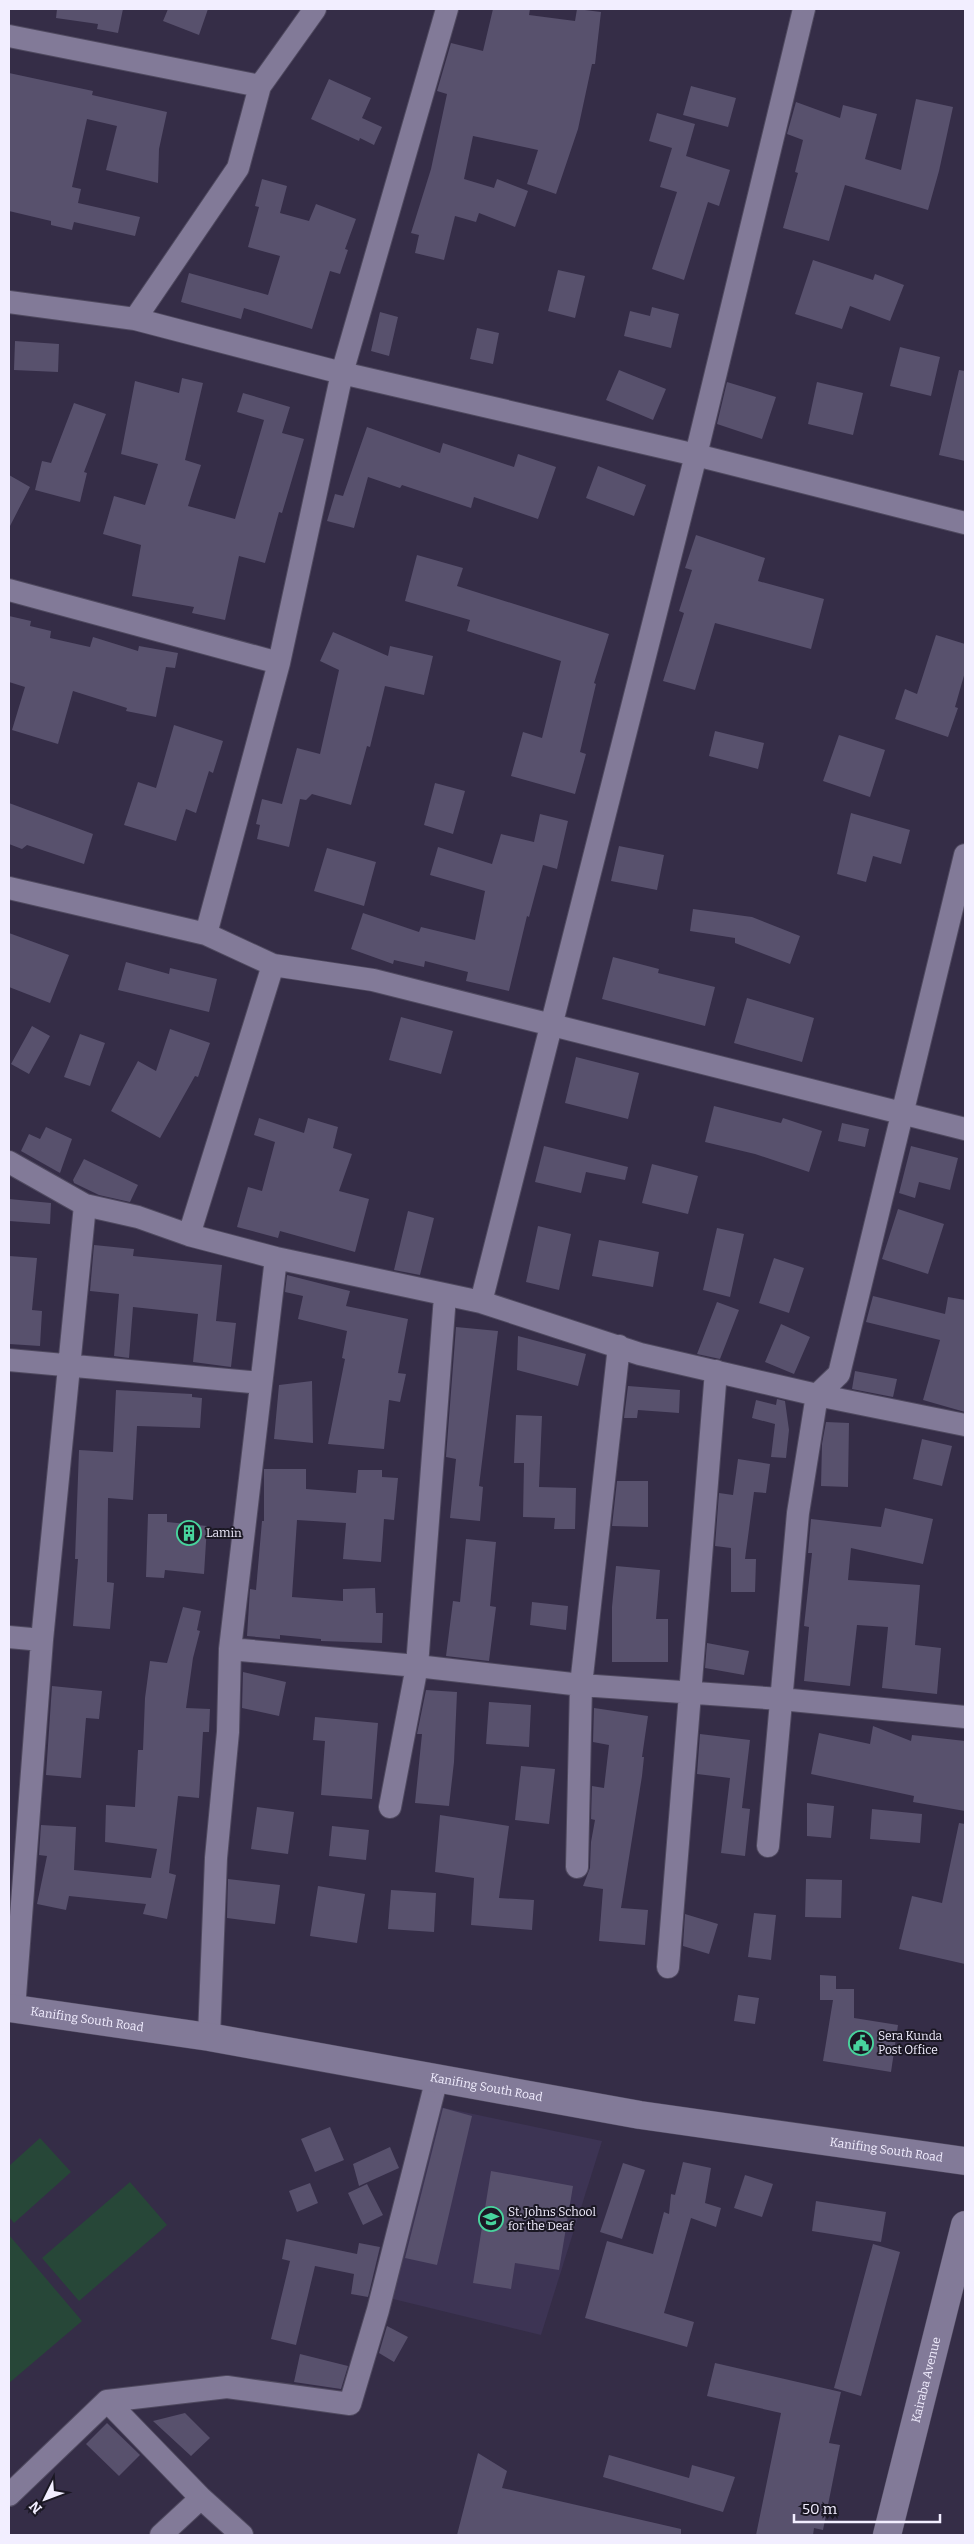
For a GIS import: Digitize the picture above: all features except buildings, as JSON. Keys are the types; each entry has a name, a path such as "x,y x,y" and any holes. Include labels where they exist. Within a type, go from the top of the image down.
{"street":[{"path":"135,319 238,168 260,86 315,9"},
{"path":"206,934 279,663 342,372 447,9"},
{"path":"481,1302 550,1023 696,455 804,9"},
{"path":"9,36 260,86"},
{"path":"9,302 135,319 342,372 696,455 965,524"},
{"path":"9,590 279,663"},
{"path":"768,1846 798,1513 817,1395 839,1374 965,855"},
{"path":"9,888 206,934 273,965 373,980 550,1023 903,1115 965,1129"},
{"path":"189,1235 273,965"},
{"path":"9,1162 85,1205 138,1217 189,1235 276,1258 445,1296 481,1302 640,1354 817,1395 965,1425"},
{"path":"12,2008 42,1640 85,1205"},
{"path":"209,2037 216,1858 228,1732 230,1650 276,1258"},
{"path":"390,1807 417,1666 445,1296"},
{"path":"577,1867 581,1686 619,1346"},
{"path":"9,1360 261,1383"},
{"path":"668,1967 716,1372"},
{"path":"9,1637 42,1640"},
{"path":"230,1650 417,1666 581,1686 781,1699 965,1717"},
{"name":"Kanifing South Road","path":"12,2008 209,2037 640,2115 965,2161"},
{"path":"9,2495 107,2401 227,2387 350,2404 378,2310 437,2078"},
{"name":"Kairaba Avenue","path":"887,2535 961,2258 965,2224"},
{"path":"107,2401 201,2498 242,2535"},
{"path":"161,2535 201,2498"}],"shaded area":[{"name":"St. Johns School for the Deaf","path":"435,2106 602,2141 541,2335 385,2297"}],"green space":[{"path":"40,2138 71,2172 14,2223 9,2217 9,2166"},
{"path":"130,2182 167,2225 79,2301 42,2258"},
{"path":"9,2235 82,2321 9,2383"}],"place":[{"name":"Lamin","path":"189,1533"},
{"name":"Sera Kunda Post Office","path":"861,2043"},
{"name":"St. Johns School for the Deaf","path":"491,2219"}]}
